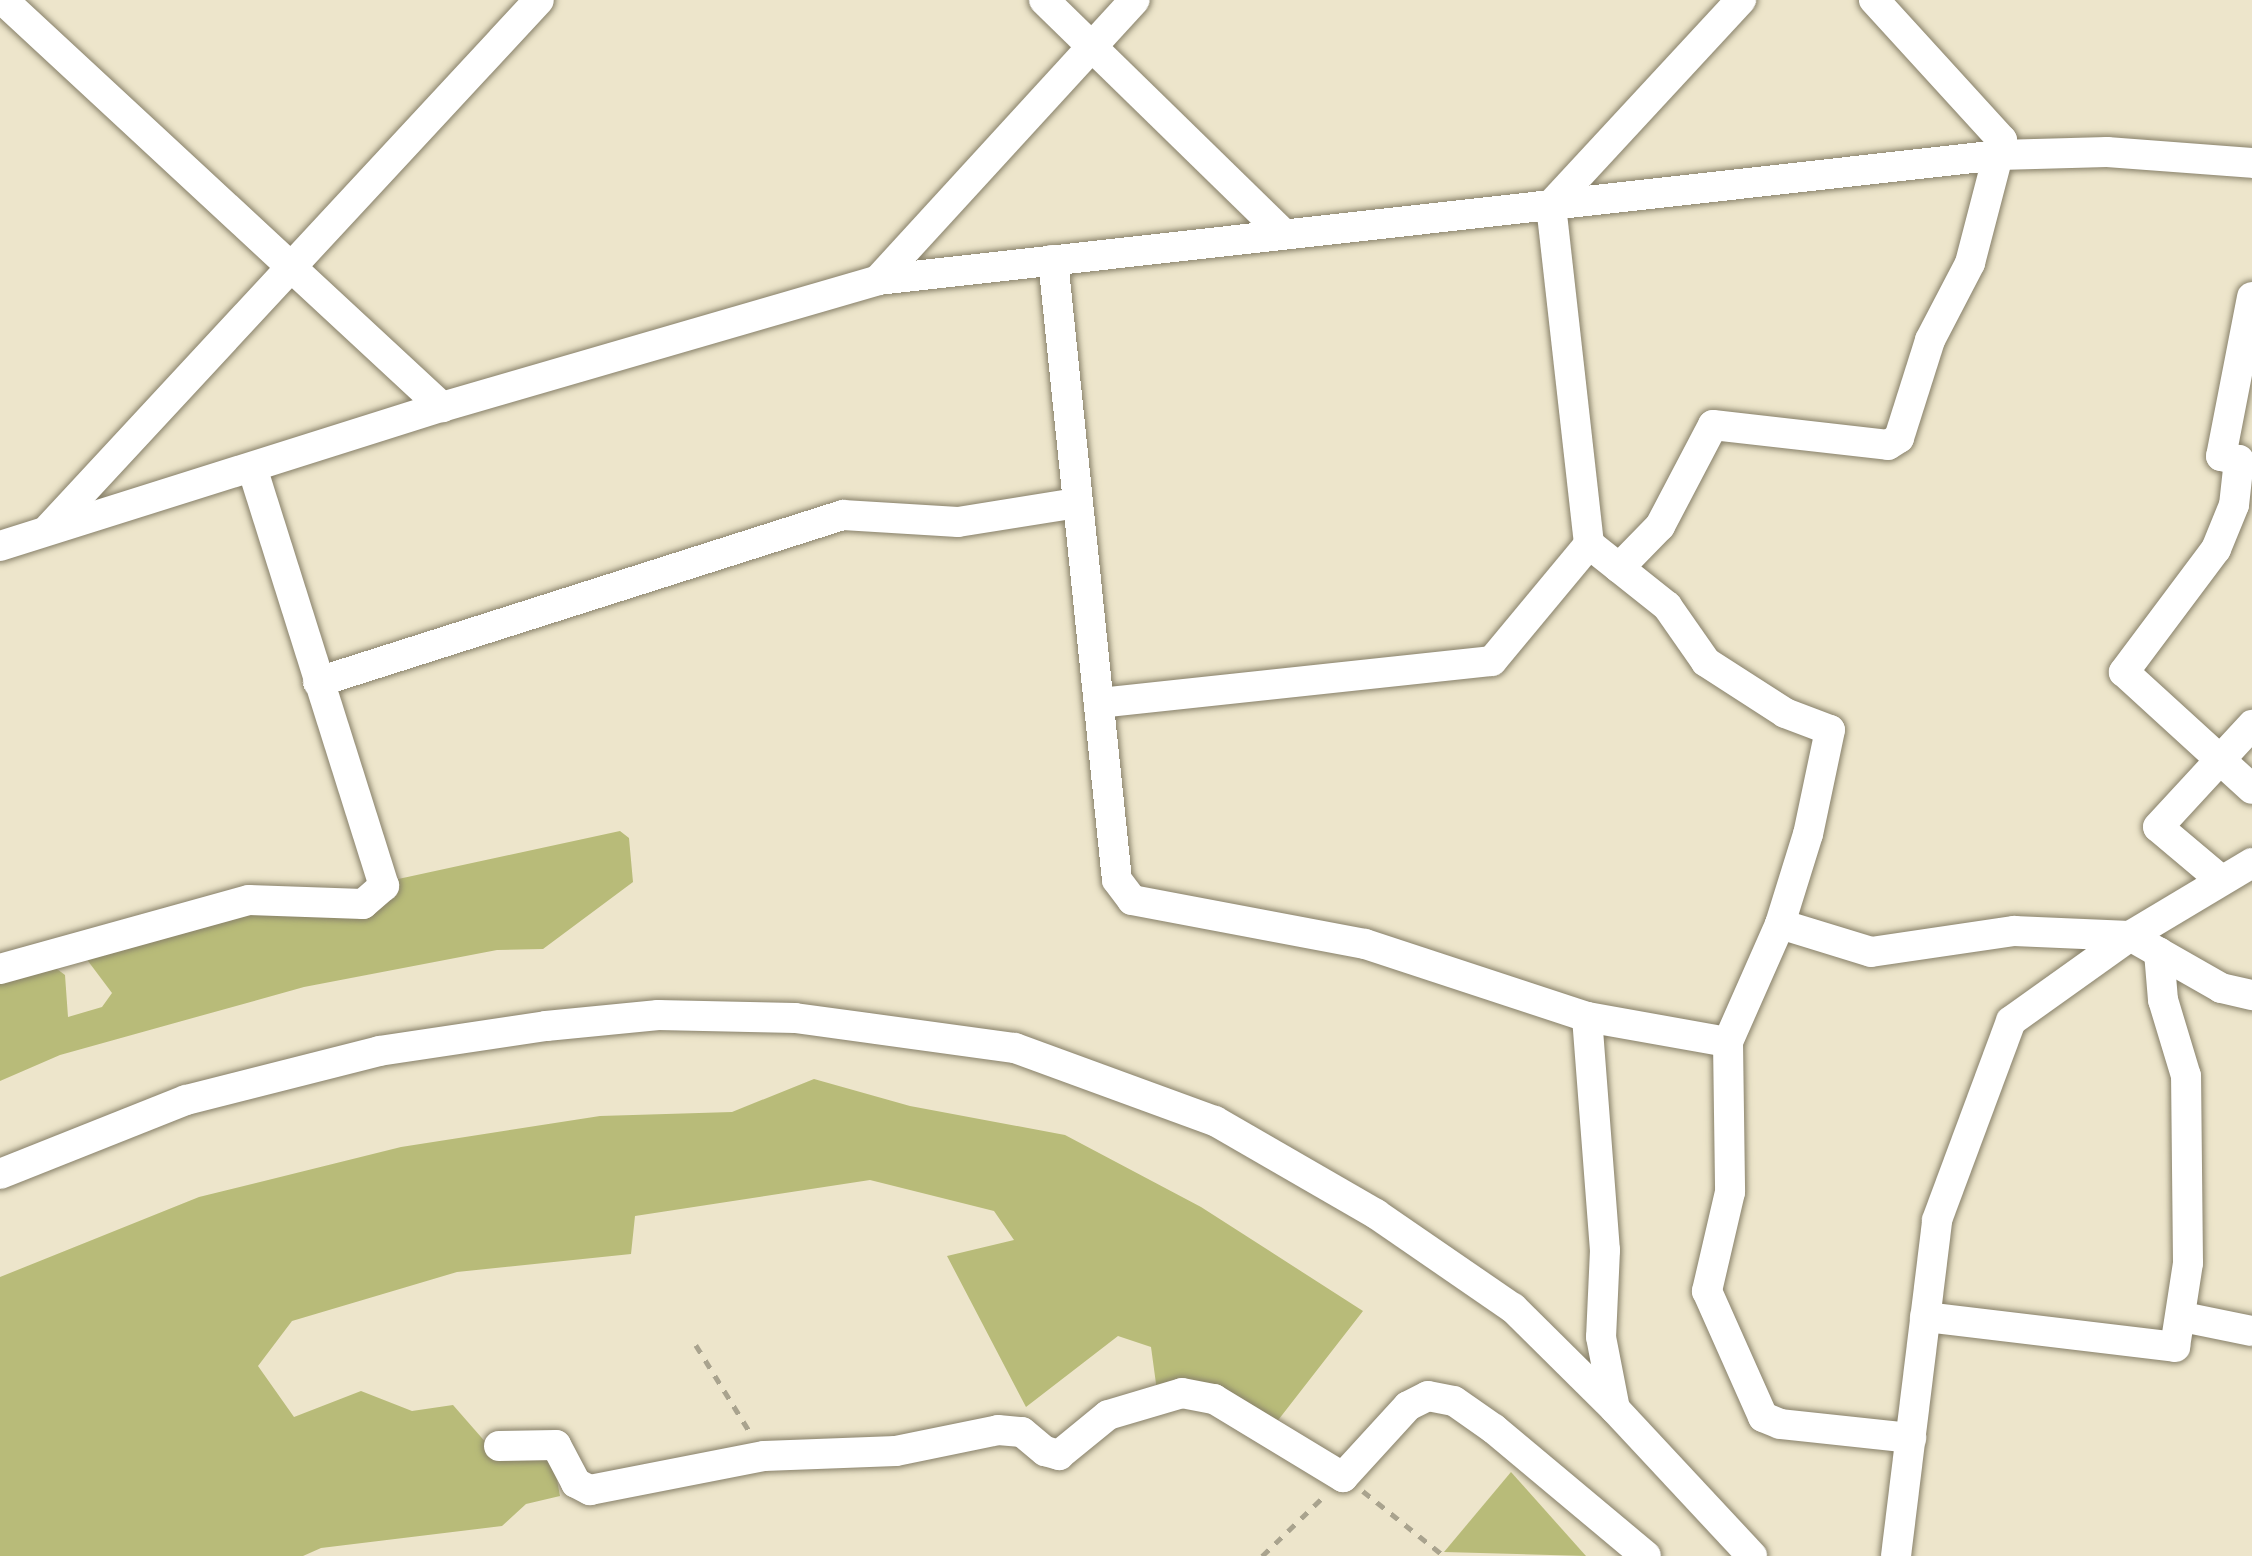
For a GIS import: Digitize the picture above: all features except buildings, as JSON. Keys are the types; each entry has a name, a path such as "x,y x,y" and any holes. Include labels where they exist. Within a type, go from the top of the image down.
{"street":[{"path":"2,0 442,407"},
{"path":"46,531 539,0"},
{"path":"1043,0 1284,234"},
{"path":"878,280 1135,0"},
{"path":"1741,0 1551,205 1589,544 1667,606 1706,662 1785,713 1830,730 1808,833 1780,924 1728,1042 1730,1192 1707,1291 1762,1417 1780,1424 1911,1438"},
{"path":"1619,568 1660,526 1713,425 1888,445 1899,438 1930,340 1970,263 2002,140 1874,0"},
{"path":"0,546 253,471 442,407 878,280 1999,155 2107,152 2252,163"},
{"path":"1053,260 1117,880 1132,900 1365,944 1587,1017 1728,1042"},
{"path":"2252,297 2221,457 2239,460 2234,505 2216,549 2124,672 2221,754 2252,789"},
{"path":"0,969 249,900 363,904 384,886 253,471"},
{"path":"319,682 843,515 958,522 1077,503"},
{"path":"1099,704 1492,661 1589,544"},
{"path":"2221,880 2158,827 2252,725"},
{"path":"1896,1556 1936,1220 2011,1022 2130,936 2252,863"},
{"path":"1780,924 1871,952 2014,931 2130,936 2221,988 2252,994"},
{"path":"1925,1317 2175,1347 2188,1262 2186,1076 2163,1000 2159,952"},
{"path":"0,1174 186,1100 379,1051 545,1025 658,1015 795,1018 1015,1048 1215,1121 1376,1214 1513,1308 1752,1556"},
{"path":"1587,1017 1606,1250 1600,1337 1615,1409"},
{"path":"2183,1317 2252,1331"},
{"path":"499,1447 556,1445 576,1483 590,1490 764,1456 896,1451 998,1430 1022,1432 1045,1451 1059,1454 1108,1415 1182,1393 1214,1399 1343,1477 1408,1406 1428,1396 1454,1401 1646,1556"}],"path":[{"path":"696,1345 764,1456"},
{"path":"1262,1556 1343,1477 1444,1556"}],"green space":[{"path":"620,831 629,838 633,882 543,949 497,950 304,987 60,1055 0,1081 0,966 41,957 65,975 68,1017 102,1007 112,993 88,961 92,949 250,905 335,905 389,881"},
{"path":"814,1079 910,1106 1065,1135 1201,1207 1363,1311 1272,1428 1157,1391 1151,1347 1118,1336 1026,1407 947,1256 1014,1240 994,1211 870,1180 635,1216 631,1254 457,1272 292,1321 258,1366 294,1417 361,1391 412,1411 453,1405 488,1445 552,1453 560,1496 526,1504 502,1526 321,1548 303,1556 0,1556 0,1277 199,1197 401,1147 600,1116 732,1112"},
{"path":"1511,1472 1586,1556 1444,1552"}]}
